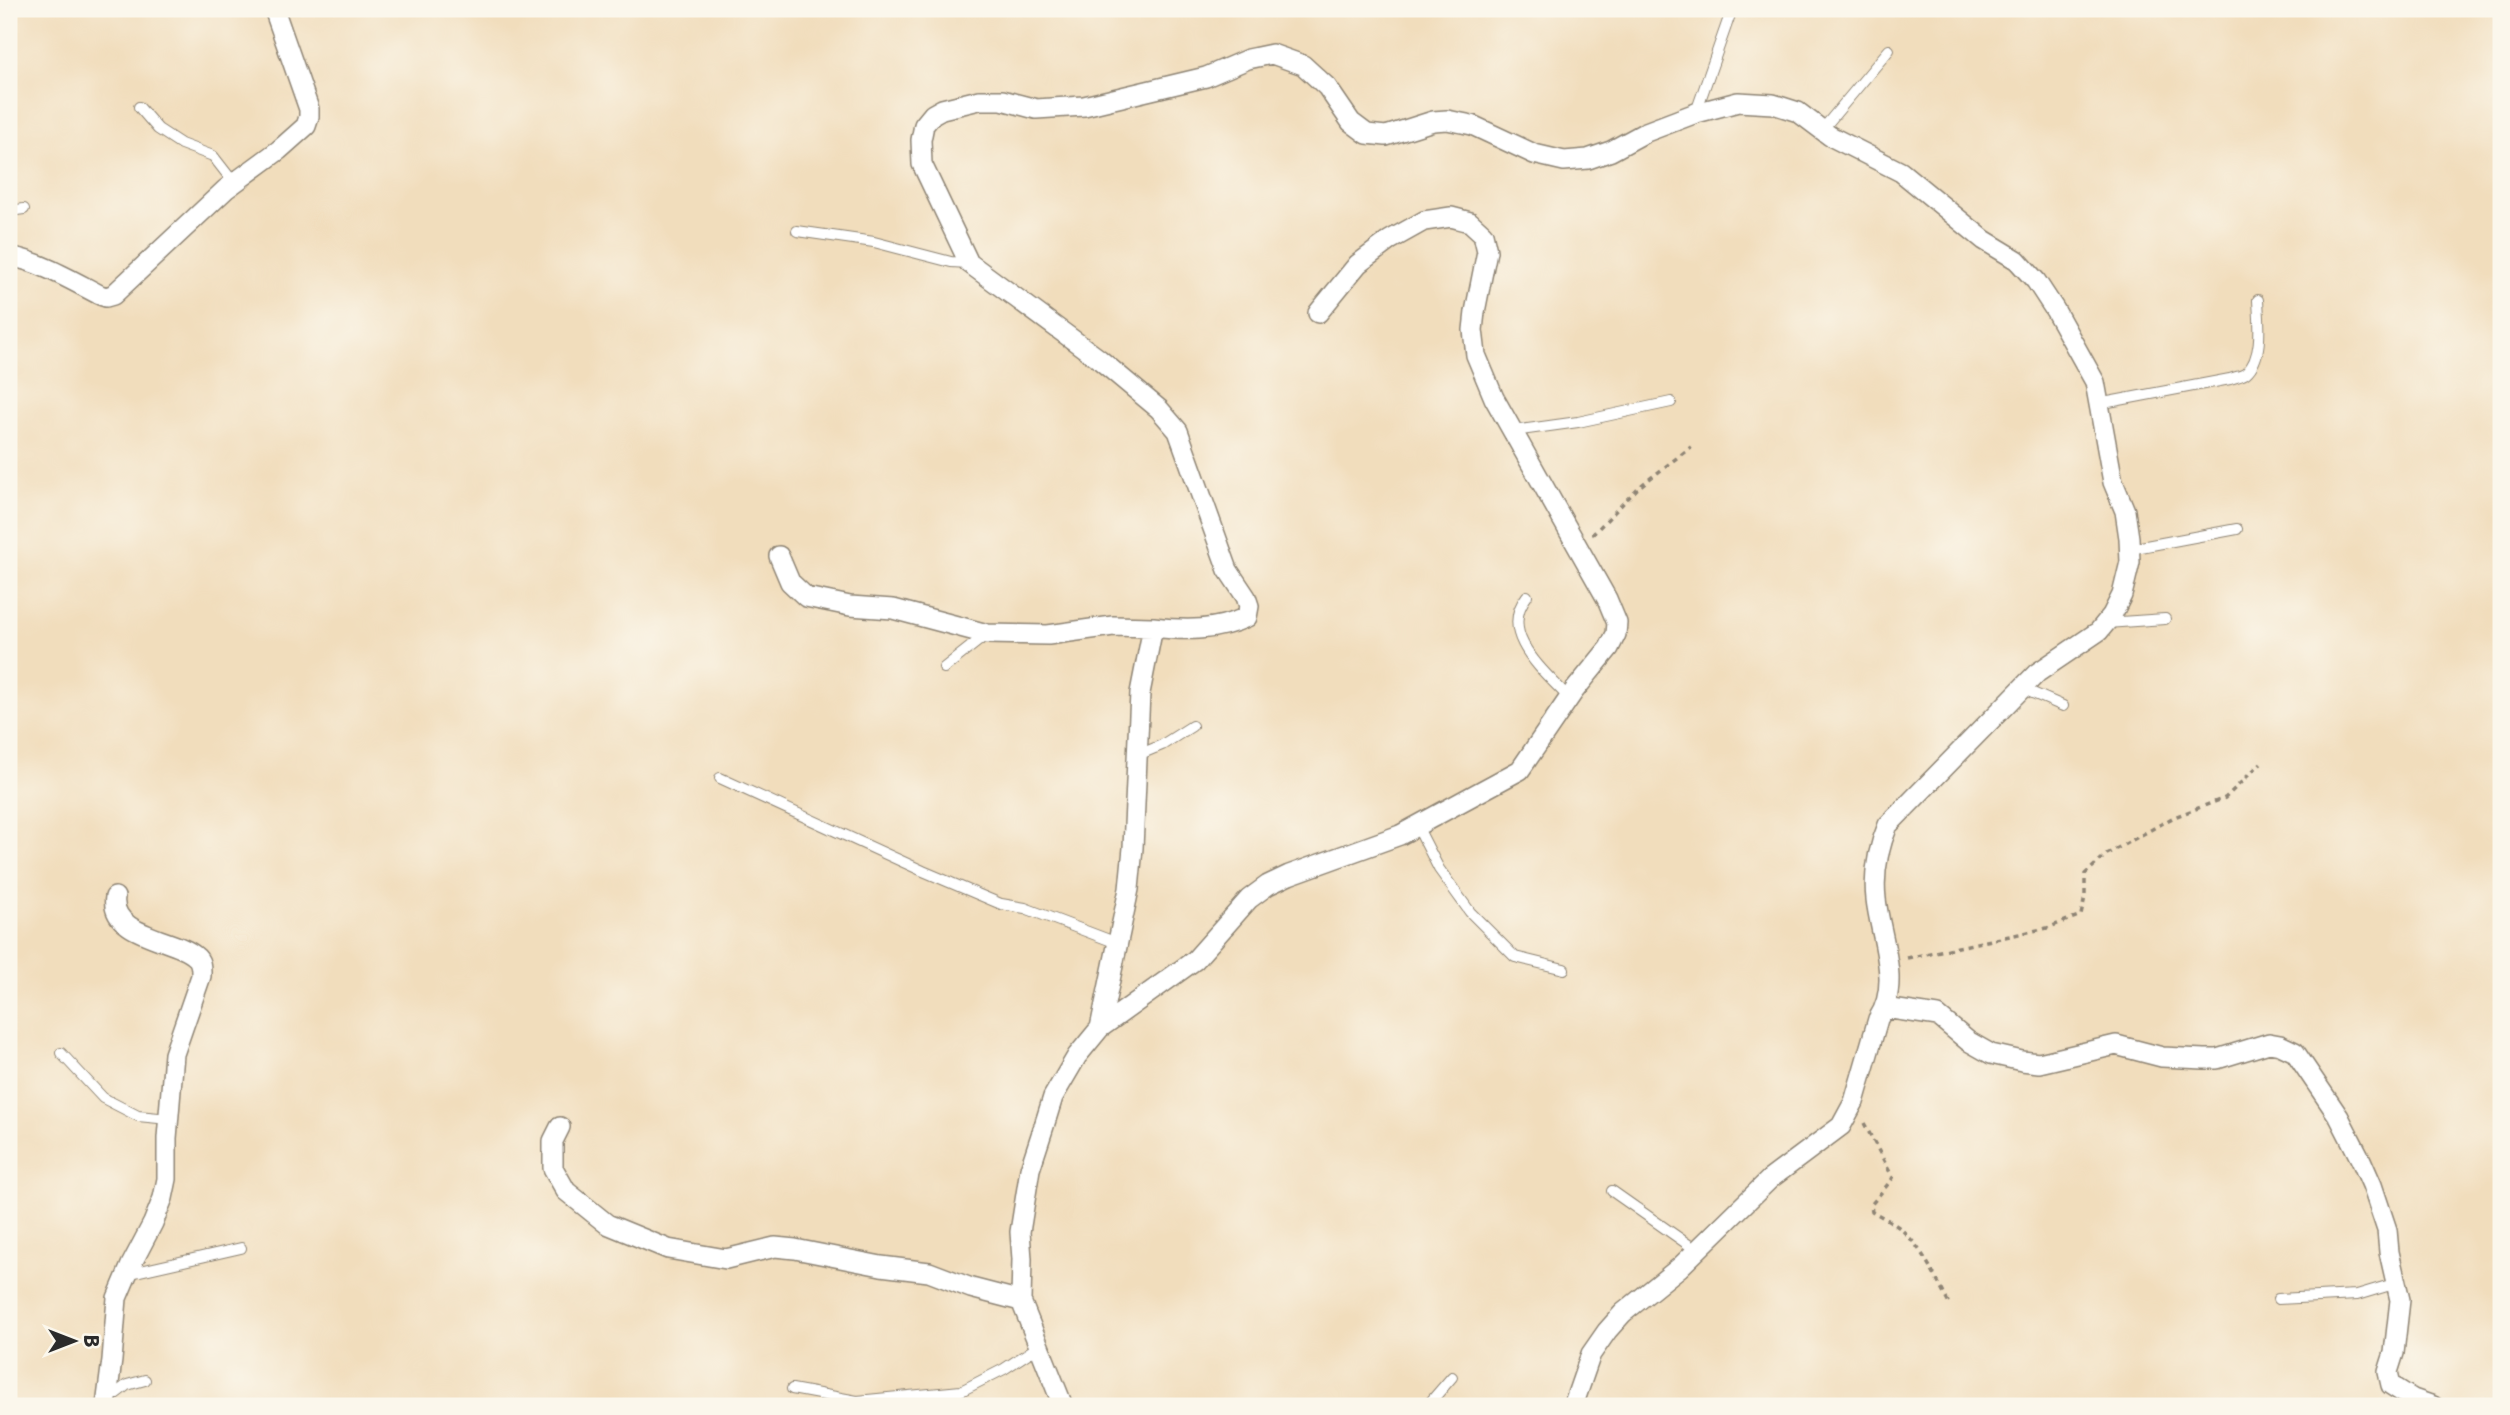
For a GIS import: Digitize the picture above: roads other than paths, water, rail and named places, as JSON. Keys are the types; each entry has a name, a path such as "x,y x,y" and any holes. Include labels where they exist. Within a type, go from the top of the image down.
{"street":[{"path":"9,256 23,258 100,295 113,295 234,183 306,126 309,108 274,9"},
{"path":"779,556 790,582 806,597 838,604 893,609 987,634 1048,635 1113,626 1201,631 1220,628 1247,617 1249,611 1246,597 1228,570 1178,431 1159,409 1098,359 969,263 922,164 921,140 924,125 933,114 942,109 979,100 1002,100 1036,109 1084,106 1206,77 1248,59 1272,54 1303,65 1327,87 1350,122 1367,134 1386,136 1433,121 1447,120 1472,125 1534,154 1564,161 1588,159 1611,151 1646,132 1696,113 1738,102 1773,104 1798,112 1822,130 1901,172 1984,240 2017,260 2036,281 2095,382 2113,482 2125,511 2130,549 2130,562 2122,595 2099,631 2037,673 1888,825 1878,848 1875,868 1876,898 1888,961 1885,1008 1878,1019 1854,1102 1841,1126 1770,1179 1680,1266 1623,1312 1591,1354 1573,1406"},
{"path":"1063,1406 1021,1301 1020,1232 1030,1169 1053,1097 1077,1056 1100,1028 1195,960 1249,899 1268,885 1400,835 1520,769 1616,635 1618,623 1607,599 1494,398 1476,355 1473,330 1487,251 1483,234 1470,222 1451,217 1424,221 1390,240 1358,264 1318,313"},
{"path":"1100,1028 1129,889 1140,693 1153,627"},
{"path":"106,1404 113,1360 117,1298 163,1198 167,1179 174,1054 201,976 201,964 195,955 127,924 114,903 115,897"},
{"path":"1885,1008 1938,1016 1968,1041 1991,1054 2039,1063 2116,1045 2162,1057 2204,1059 2217,1059 2269,1043 2295,1052 2314,1084 2339,1117 2372,1185 2387,1230 2389,1252 2398,1283 2399,1313 2394,1353 2388,1372 2391,1385 2413,1399 2433,1406"},
{"path":"560,1127 553,1141 553,1168 566,1191 607,1224 667,1248 726,1259 775,1247 795,1248 881,1266 929,1272 971,1289 1021,1301"}],"lane":[{"path":"1696,113 1732,9"},
{"path":"1822,130 1889,50"},
{"path":"139,107 158,129 181,144 213,156 234,183"},
{"path":"9,211 24,209"},
{"path":"797,230 874,242 951,262 969,263"},
{"path":"2098,404 2246,374 2255,360 2259,333 2258,300"},
{"path":"1513,431 1578,422 1671,402"},
{"path":"2130,549 2237,529"},
{"path":"1527,596 1517,617 1520,638 1540,668 1569,698"},
{"path":"2105,624 2165,619"},
{"path":"944,668 987,634"},
{"path":"2021,688 2063,706"},
{"path":"1138,755 1162,745 1192,726"},
{"path":"720,778 1000,904 1025,908 1117,943"},
{"path":"1417,826 1439,869 1470,912 1515,957 1564,969"},
{"path":"61,1053 103,1098 138,1116 169,1119"},
{"path":"1612,1191 1696,1250"},
{"path":"126,1275 241,1248"},
{"path":"2278,1299 2357,1295 2398,1283"},
{"path":"792,1389 857,1401 961,1391 1004,1369 1039,1346"},
{"path":"1427,1406 1452,1377"},
{"path":"106,1404 127,1385 145,1380"}]}
